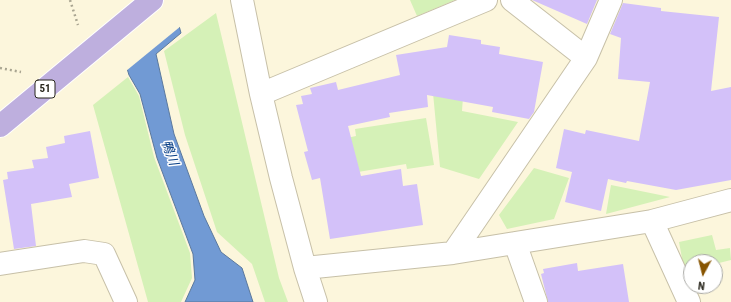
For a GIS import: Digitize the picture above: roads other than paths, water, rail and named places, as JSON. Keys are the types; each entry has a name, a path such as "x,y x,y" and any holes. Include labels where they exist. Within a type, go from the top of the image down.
{"main road":[{"name":"51","path":"0,126 152,0"}],"street":[{"path":"242,0 261,94 281,178 305,268 316,302"},
{"path":"261,94 486,0"},
{"path":"512,0 586,58"},
{"path":"452,253 586,58 611,0"},
{"path":"305,268 452,253 515,243 652,221 731,200"},
{"path":"652,221 689,302"},
{"path":"515,243 536,302"},
{"path":"0,264 84,251 104,254 126,302"}],"water":[{"name":"鴨川","path":"106,0 172,0 181,33 156,54 174,134 204,216 221,252 242,268 253,302 185,302 195,280 193,254 157,158 140,94 129,75"}]}
